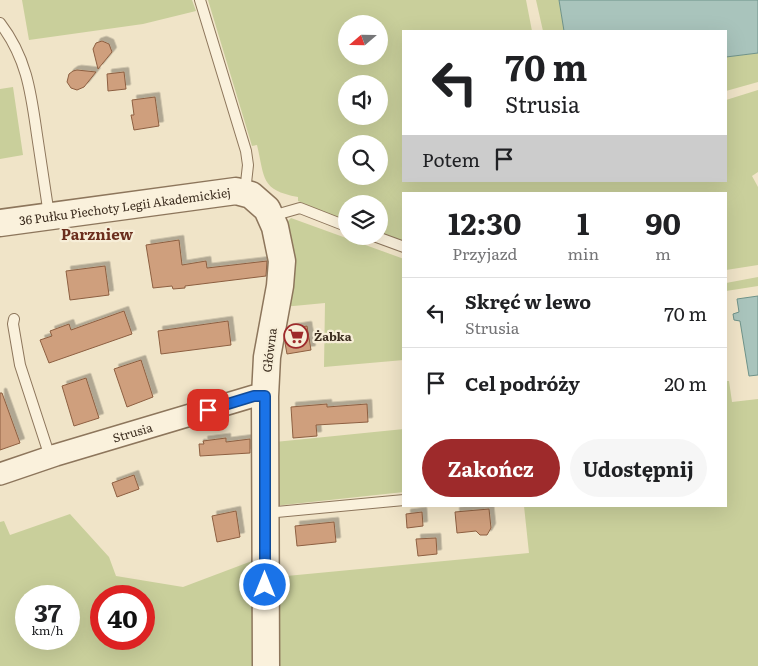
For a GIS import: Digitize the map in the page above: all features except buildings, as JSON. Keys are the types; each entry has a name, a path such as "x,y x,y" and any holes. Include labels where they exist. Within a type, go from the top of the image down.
{"street":[{"name":"36 Pułku Piechoty Legii Akademickiej","path":"0,223 236,192 245,193 263,204 271,216"},
{"name":"Główna","path":"266,666 265,396 267,352 282,274 280,249 271,216"},
{"name":"Strusia","path":"0,474 50,457 254,396 265,396"}],"lane":[{"path":"200,0 246,152 248,165 245,193"},
{"path":"0,23 21,58 30,85 49,216"},
{"path":"271,216 300,208 338,223"},
{"path":"388,241 402,246"},
{"path":"14,319 13,324 20,365 50,457"},
{"path":"265,514 402,500"}],"green space":[{"path":"22,0 192,0 196,11 143,24 29,40"},
{"path":"208,0 526,0 532,30 402,30 402,182 727,182 727,100 758,90 758,172 752,176 758,187 758,265 727,270 727,192 402,192 402,242 388,237 388,195 338,195 338,218 298,201 298,197 277,191 270,186 263,174 257,145 252,146"},
{"path":"536,0 559,0 564,30 543,30"},
{"path":"758,53 758,82 727,91 727,57"},
{"path":"13,87 23,155 0,159 0,89"},
{"path":"291,218 338,235 338,245 365,245 402,258 402,360 324,367 325,303 283,307 286,223"},
{"path":"758,277 758,286 727,291 727,283"},
{"path":"727,381 729,381 732,402 758,399 758,666 278,666 276,577 529,553 524,507 727,507"},
{"path":"402,429 402,492 274,506 275,442"},
{"path":"70,514 109,557 116,576 183,587 252,561 254,666 0,666 0,522 4,521 10,535"}],"water":[{"path":"559,0 758,0 758,53 727,57 727,30 564,30"},
{"path":"758,296 758,375 749,376 740,321 734,320 733,314 739,312 737,299"}],"place":[{"name":"Żabka","path":"296,336"}],"district":[{"name":"Parzniew","path":"97,233"}],"route":[{"path":"208,410 254,396 265,396 265,585"}]}
